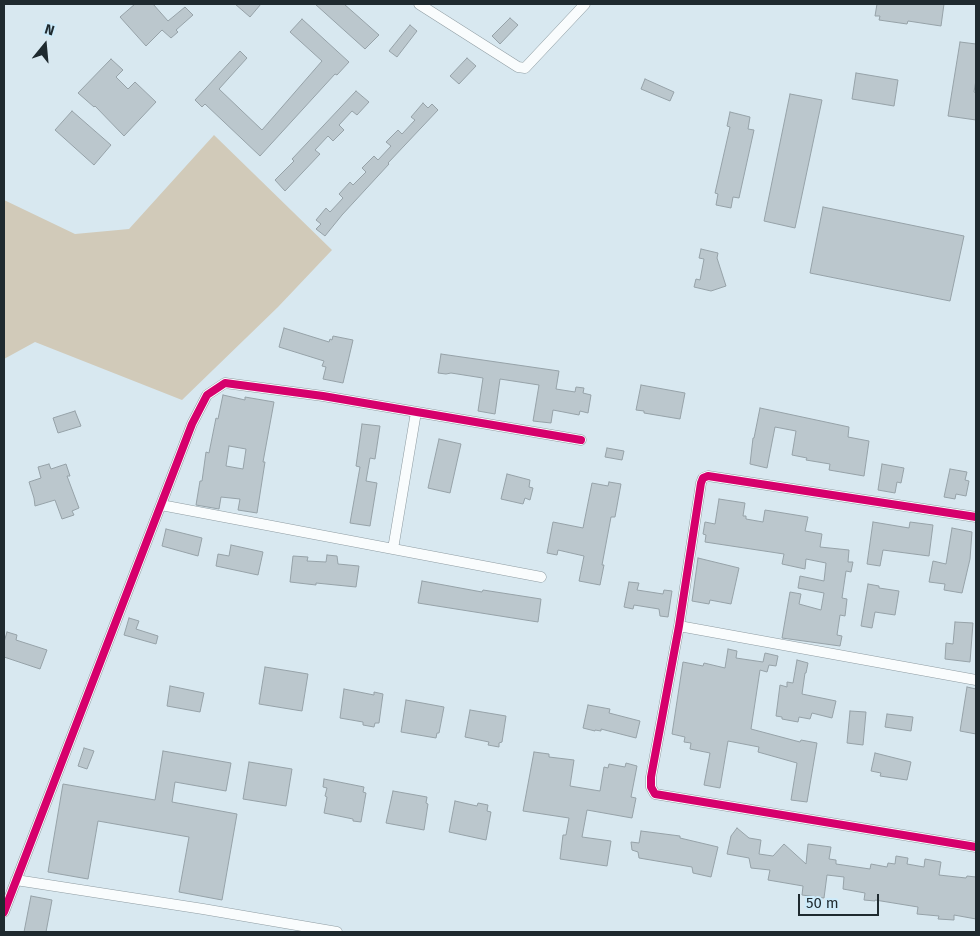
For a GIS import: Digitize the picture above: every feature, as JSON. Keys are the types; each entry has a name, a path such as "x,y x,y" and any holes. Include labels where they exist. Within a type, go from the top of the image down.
{"street":[{"path":"419,4 518,67 525,68 585,4"},
{"path":"4,912 192,424 207,395 225,383 324,396 581,440"},
{"path":"393,549 416,412"},
{"path":"976,517 708,476 703,478 679,626 651,777 651,787 655,794 976,847"},
{"path":"161,505 541,577"},
{"path":"679,626 976,680"},
{"path":"16,880 338,932"}],"shaded area":[{"path":"214,135 332,250 278,307 182,400 35,342 4,359 4,200 75,234 129,229"}],"building":[{"path":"135,4 153,4 168,21 185,7 193,15 176,30 178,32 171,38 162,30 146,46 120,17"},
{"path":"235,4 261,4 250,17"},
{"path":"315,4 344,4 379,35 365,49"},
{"path":"877,4 944,4 941,26 908,21 907,24 879,20 880,16 875,16"},
{"path":"510,18 518,25 500,44 492,36"},
{"path":"302,19 349,62 337,75 335,74 260,156 205,104 202,107 195,100 240,51 247,58 219,89 262,130 322,61 290,32"},
{"path":"410,25 417,31 397,57 389,51"},
{"path":"960,42 976,44 974,92 976,93 976,120 948,116"},
{"path":"467,58 476,66 459,84 450,76"},
{"path":"111,59 123,70 116,77 128,89 135,82 156,102 124,136 95,106 78,93"},
{"path":"856,73 898,80 894,106 852,99"},
{"path":"645,79 674,92 670,101 641,89"},
{"path":"356,91 369,102 357,115 352,111 339,125 344,130 333,141 328,136 315,150 320,154 285,191 275,180 294,161 292,159"},
{"path":"790,94 822,100 795,228 764,221"},
{"path":"423,103 428,108 432,104 438,110 388,163 325,236 316,229 321,224 316,220 326,208 330,212 343,198 339,194 350,182 353,185 366,172 362,168 374,156 378,160 391,146 386,142 398,130 402,134 415,120 411,117"},
{"path":"72,111 111,145 94,165 55,130"},
{"path":"730,112 750,117 748,129 754,130 739,198 733,197 731,208 716,205 718,194 715,193 730,127 727,126"},
{"path":"823,207 964,236 950,301 810,273"},
{"path":"701,249 718,253 717,258 726,286 711,291 694,287 696,279 700,280 704,259 699,258"},
{"path":"284,328 329,342 333,336 353,340 343,383 323,379 326,367 322,366 324,361 279,347"},
{"path":"441,354 559,371 556,389 575,392 576,387 584,388 583,393 591,395 588,413 580,411 579,415 553,410 551,423 533,421 539,385 500,379 495,414 478,411 483,378 438,373"},
{"path":"641,385 685,393 680,419 636,410"},
{"path":"223,395 245,400 245,397 274,402 263,462 265,462 257,513 238,510 240,499 221,497 219,509 196,505 206,452 209,453 216,418 218,419","holes":["229,446 246,449 243,469 226,466"]},
{"path":"760,408 849,427 848,437 869,441 864,476 829,470 830,464 806,460 807,458 792,455 796,431 775,427 767,468 750,464 753,438"},
{"path":"75,411 81,426 58,433 53,418"},
{"path":"362,424 380,426 375,459 370,458 366,481 377,483 370,526 350,523 360,467 356,466"},
{"path":"439,439 461,444 450,493 428,488"},
{"path":"607,448 624,451 622,460 605,457"},
{"path":"49,464 51,469 66,464 70,476 67,476 79,508 72,511 74,515 62,519 55,500 35,506 29,482 41,478 38,467"},
{"path":"882,464 904,468 901,483 897,482 895,493 878,490"},
{"path":"950,469 967,472 965,480 969,481 966,496 956,494 955,499 944,497"},
{"path":"507,474 530,480 529,487 533,488 530,500 525,498 523,504 501,499"},
{"path":"609,482 621,484 615,517 611,517 600,585 579,581 584,556 558,550 557,555 547,553 553,522 583,528 592,483 608,486"},
{"path":"719,499 745,503 743,516 746,516 746,519 763,522 765,510 808,517 805,531 822,534 820,547 849,550 848,562 853,562 851,572 846,571 842,598 847,599 845,616 840,615 837,635 842,636 840,646 782,638 790,592 801,594 799,604 821,610 824,593 798,588 800,576 824,581 826,563 806,559 805,569 782,564 784,554 705,542 706,535 703,534 705,522 715,524"},
{"path":"873,522 909,528 910,522 933,525 929,556 883,550 880,566 867,564"},
{"path":"952,528 972,532 970,559 962,593 944,590 945,584 929,582 933,561 946,564"},
{"path":"166,529 202,538 198,556 162,546"},
{"path":"231,545 263,552 258,575 216,566 218,554 229,556"},
{"path":"327,555 337,556 338,564 359,566 356,587 290,582 293,556 308,557 307,561 326,562"},
{"path":"698,558 739,568 731,604 710,600 709,604 692,601"},
{"path":"422,581 482,592 483,590 541,599 538,622 418,603"},
{"path":"629,582 639,583 637,590 663,594 664,590 672,591 668,617 660,616 659,609 634,605 633,609 624,607"},
{"path":"868,584 899,591 895,615 875,612 872,628 861,626"},
{"path":"129,618 139,621 136,629 158,636 156,644 124,635"},
{"path":"955,622 973,623 970,662 945,659 946,643 953,644"},
{"path":"7,632 17,635 16,640 47,650 40,669 4,657 4,642"},
{"path":"728,649 737,651 736,658 763,662 765,653 778,656 776,666 769,665 767,672 760,670 751,729 800,742 801,740 817,743 807,802 791,800 797,763 758,752 759,747 728,741 720,788 704,785 710,753 690,749 691,743 684,742 685,737 672,734 683,662 703,666 704,663 725,668"},
{"path":"797,660 808,663 802,694 836,701 832,718 812,713 810,719 799,717 798,722 776,716 780,685 787,687 787,682 793,683"},
{"path":"265,667 308,674 302,711 259,704"},
{"path":"170,686 204,693 200,712 167,706"},
{"path":"967,687 976,689 976,734 960,731"},
{"path":"344,689 374,695 374,692 383,694 379,723 375,723 374,727 363,725 363,722 340,718"},
{"path":"406,700 444,707 439,733 437,733 436,738 401,732"},
{"path":"588,705 610,709 609,713 640,721 636,738 601,729 601,731 595,731 583,728"},
{"path":"470,710 506,716 502,742 499,743 499,747 488,745 489,742 465,737"},
{"path":"850,711 866,712 863,745 847,743"},
{"path":"887,714 913,717 911,731 885,727"},
{"path":"84,748 94,751 87,769 78,766"},
{"path":"163,751 231,763 226,791 175,782 172,802 237,814 222,900 179,892 189,837 98,821 88,879 48,872 63,784 155,800"},
{"path":"534,752 549,754 549,757 574,760 570,786 600,791 604,767 608,768 609,764 625,767 626,763 637,766 631,797 636,798 632,818 587,810 582,837 611,841 607,866 560,859 563,835 566,835 569,818 523,811"},
{"path":"875,753 911,762 907,780 880,776 881,773 871,771"},
{"path":"249,762 292,769 286,806 243,799"},
{"path":"324,779 364,787 363,792 366,793 361,822 324,813 327,788 323,787"},
{"path":"393,791 427,797 426,803 428,804 424,830 386,823"},
{"path":"455,801 477,806 478,803 488,805 487,811 491,812 486,840 449,832"},
{"path":"737,828 749,838 761,840 759,854 773,856 784,844 806,864 808,844 831,847 829,859 836,860 836,864 870,869 871,864 887,867 888,863 895,864 896,856 908,858 907,864 924,867 925,859 941,862 939,875 966,878 967,876 976,877 976,919 954,915 954,920 938,919 939,916 917,914 918,907 864,900 865,893 843,889 844,877 827,875 824,898 802,895 803,886 768,880 770,870 751,868 749,858 727,854 731,836"},
{"path":"641,831 680,836 680,838 718,847 711,877 693,873 692,867 639,858 638,852 632,850 631,842 639,843"},
{"path":"31,896 52,900 46,932 24,932"}],"cycle path":[{"path":"4,912 192,424 207,395 225,383 323,396 581,440"},
{"path":"976,517 708,476 703,478 679,626 651,777 651,787 655,794 976,847"}]}
